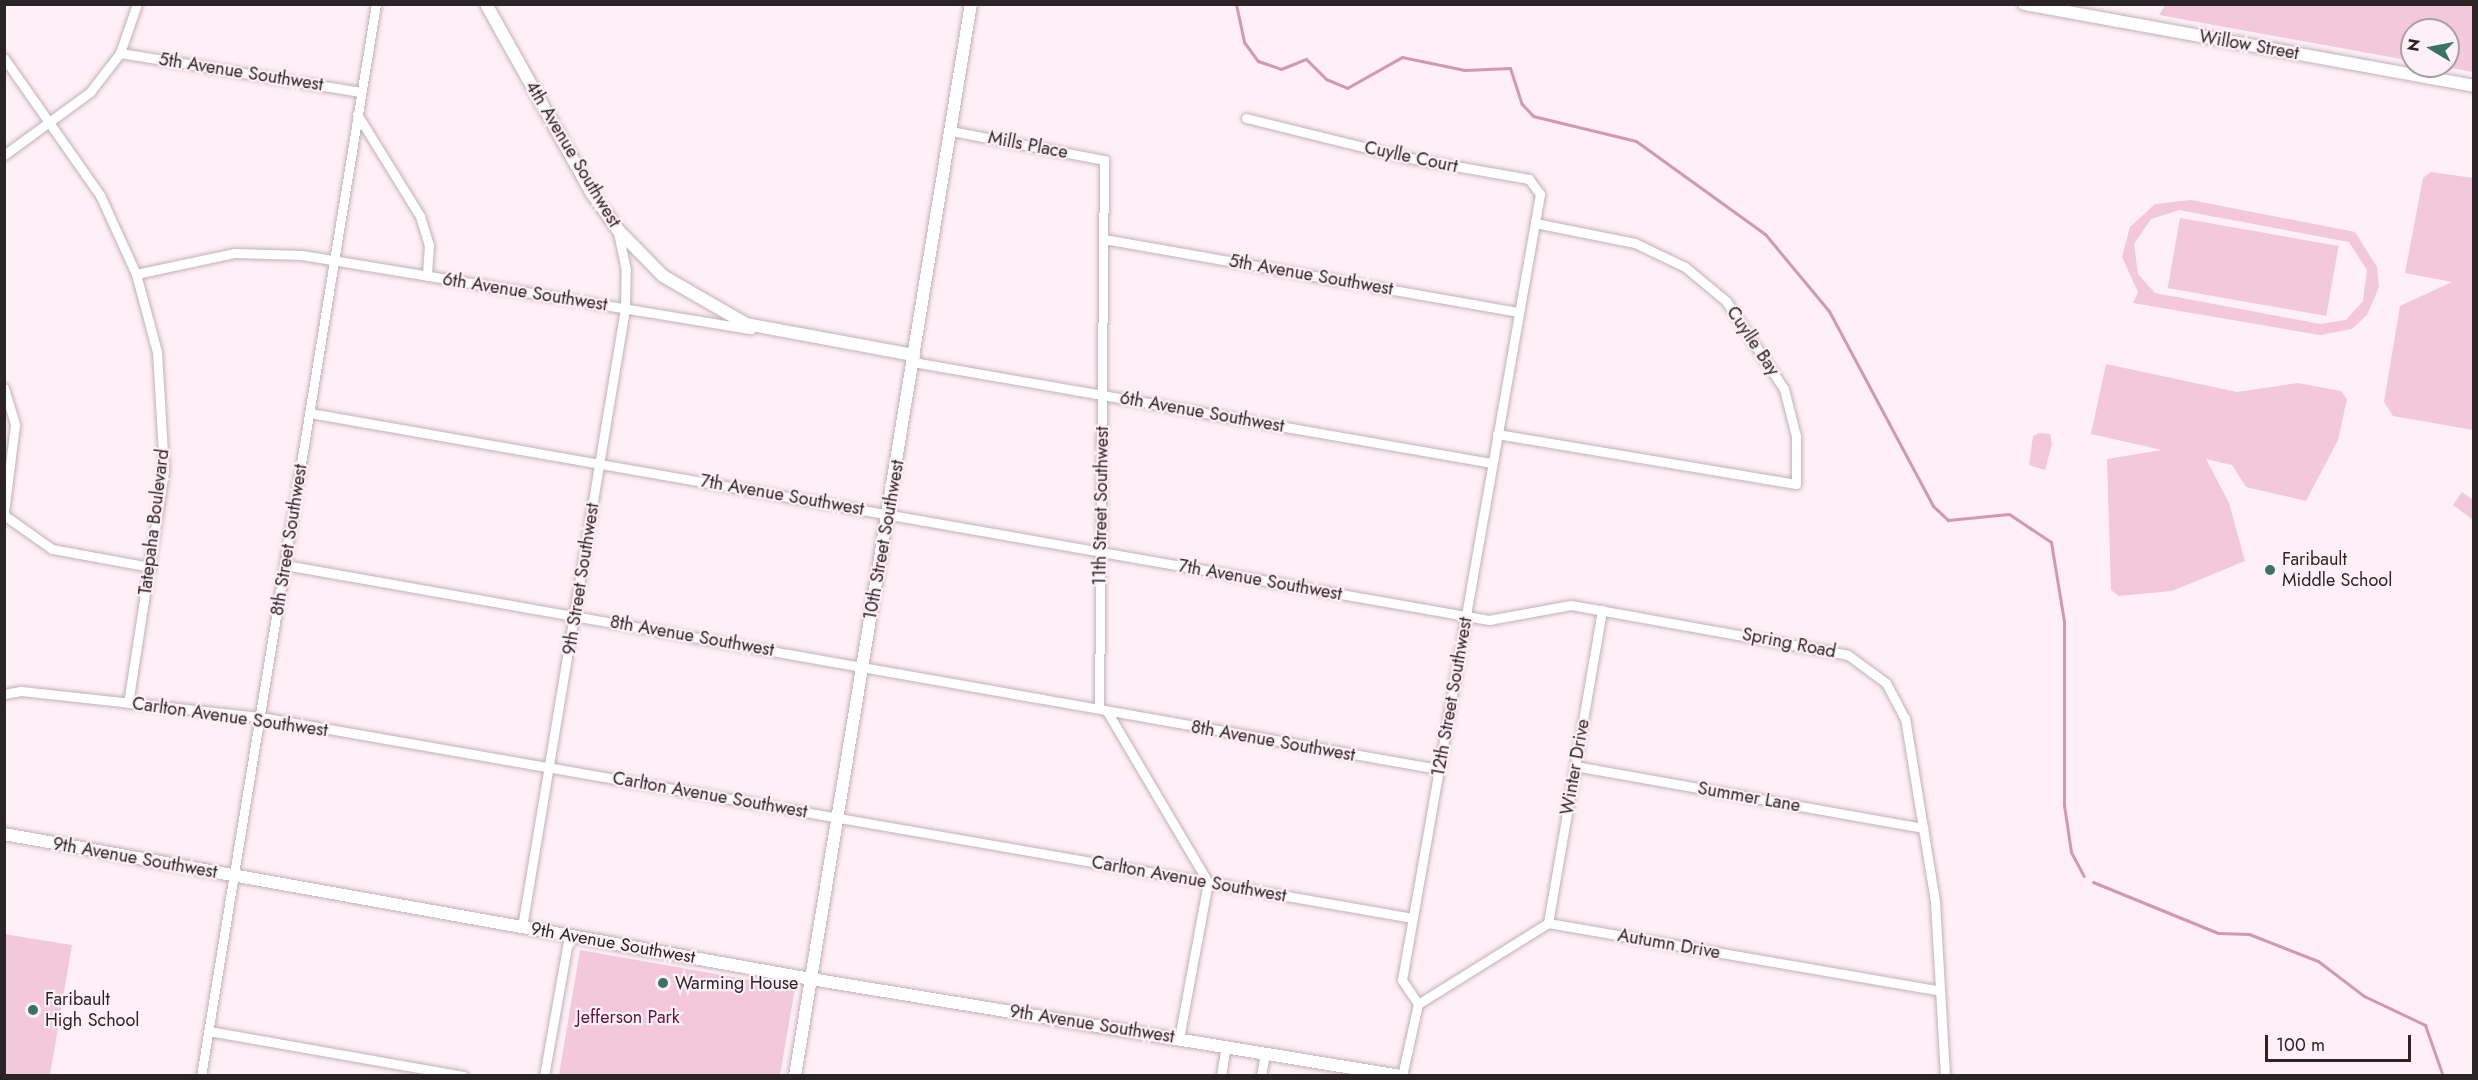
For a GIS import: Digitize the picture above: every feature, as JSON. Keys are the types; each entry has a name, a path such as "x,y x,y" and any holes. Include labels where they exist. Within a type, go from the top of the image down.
{"street":[{"path":"4,155 90,92 120,53 137,4"},
{"name":"8th Street Southwest","path":"201,1076 376,4"},
{"name":"10th Street Southwest","path":"795,1076 971,4"},
{"name":"Willow Street","path":"2024,4 2474,86"},
{"name":"4th Avenue Southwest","path":"486,5 618,230 688,295 777,333"},
{"name":"5th Avenue Southwest","path":"120,53 361,92"},
{"name":"Tatepaha Boulevard","path":"4,57 100,195 136,274 157,352 165,432 150,567 128,703"},
{"path":"357,114 420,216 429,245 427,276"},
{"name":"Cuylle Court","path":"1246,118 1404,158 1529,179 1540,194 1535,223"},
{"name":"Mills Place","path":"951,131 1104,160"},
{"name":"11th Street Southwest","path":"1104,160 1101,552 1104,710"},
{"path":"1519,312 1535,223"},
{"name":"Cuylle Bay","path":"1497,434 1796,484 1796,436 1784,390 1726,301 1684,267 1635,243 1535,223"},
{"name":"9th Street Southwest","path":"522,927 625,309 626,270 618,230"},
{"name":"5th Avenue Southwest","path":"1104,239 1519,312"},
{"name":"6th Avenue Southwest","path":"136,274 234,253 335,261 777,333 1102,395 1492,463"},
{"name":"12th Street Southwest","path":"1418,1004 1402,980 1519,312"},
{"path":"4,388 15,425 4,513 52,549 150,567"},
{"name":"7th Avenue Southwest","path":"310,413 1467,616"},
{"path":"4,479 11,471"},
{"name":"8th Avenue Southwest","path":"285,565 1438,770"},
{"name":"Spring Road","path":"1467,616 1502,620 1571,605 1827,649 1875,671 1896,696 1905,718 1924,828 1940,991 1945,1076"},
{"name":"Winter Drive","path":"1548,923 1602,610"},
{"name":"Carlton Avenue Southwest","path":"4,694 21,691 260,717 1413,918"},
{"path":"1104,710 1208,882 1179,1038"},
{"name":"Summer Lane","path":"1575,766 1924,828"},
{"name":"9th Avenue Southwest","path":"4,834 811,979 1401,1076"},
{"path":"1401,1076 1418,1004 1548,923"},
{"name":"Autumn Drive","path":"1548,923 1940,991"},
{"path":"544,1076 569,935"},
{"path":"209,1031 463,1076"},
{"path":"1221,1076 1226,1046"},
{"path":"1261,1076 1265,1053"}],"green space":[{"path":"2166,4 2473,5 2473,72 2460,70 2460,18 2400,18 2400,59 2159,15"},
{"path":"2431,172 2473,178 2473,430 2393,416 2384,402 2400,306 2452,282 2405,273 2423,178"},
{"path":"2191,200 2355,232 2377,267 2379,287 2367,315 2352,329 2320,335 2133,303 2138,292 2122,257 2130,227 2155,204","holes":["2179,210 2349,242 2367,270 2363,301 2346,320 2320,324 2155,293 2138,274 2134,244 2151,219"]},
{"path":"2180,218 2339,246 2326,316 2168,288"},
{"path":"2106,364 2237,392 2298,383 2341,391 2347,399 2338,440 2306,501 2246,487 2232,465 2206,459 2229,503 2245,561 2172,591 2119,596 2111,590 2107,459 2162,450 2091,434"},
{"path":"2040,433 2050,434 2052,444 2045,470 2029,465 2033,436"},
{"path":"2462,492 2473,500 2473,520 2453,505"},
{"name":"Faribault High School","path":"4,934 72,945 50,1075 5,1075"},
{"name":"Jefferson Park","path":"580,950 795,988 780,1075 559,1075"}],"waterway":[{"path":"1236,4 1244,42 1258,61 1281,69 1306,59 1326,79 1347,88 1402,57 1465,70 1510,68 1522,104 1533,116 1636,141 1765,234 1829,311 1933,506 1948,520 2009,514 2051,542 2064,621 2064,805 2071,852 2084,876"},
{"path":"2093,882 2218,933 2249,934 2318,961 2364,996 2425,1025 2443,1076"}],"place":[{"name":"Faribault Middle School","path":"2270,570"},
{"name":"Warming House","path":"663,983"},
{"name":"Faribault High School","path":"33,1010"}]}
